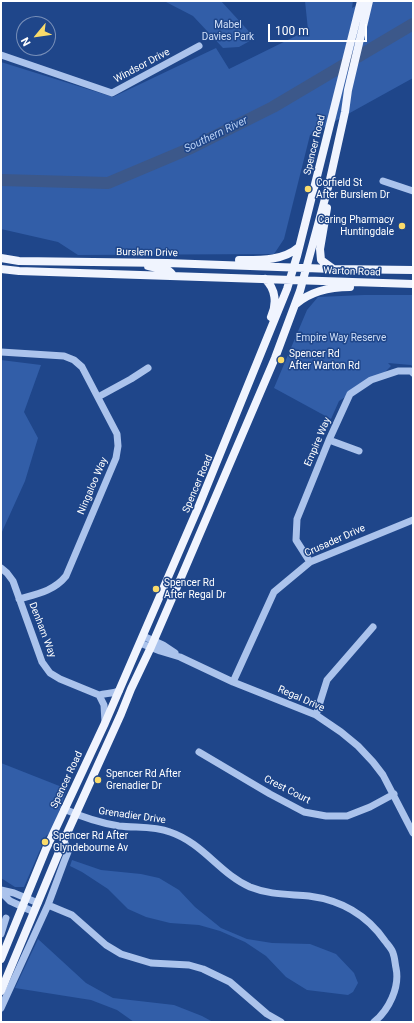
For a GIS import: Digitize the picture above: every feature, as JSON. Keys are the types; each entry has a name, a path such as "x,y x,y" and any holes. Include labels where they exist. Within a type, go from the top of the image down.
{"main road":[{"name":"Spencer Road","path":"358,30 361,1"},
{"name":"Spencer Road","path":"1,957 64,809 106,723 142,639 230,431 290,280 344,89 358,30 369,1"},
{"name":"Spencer Road","path":"1,991 64,840 122,714 131,689 153,644 275,358 307,268 345,112 344,89"},
{"path":"333,269 321,260 320,249 335,173 335,158"},
{"path":"207,264 218,260 260,260 273,258 293,252 299,247"},
{"name":"Burslem Drive","path":"1,258 19,261 294,267"},
{"path":"140,263 153,268 167,269 171,271 173,276"},
{"name":"Warton Road","path":"294,267 413,270"},
{"path":"1,269 19,271 290,280"},
{"path":"265,279 271,285 274,297 273,312 268,326 267,339"},
{"name":"Warton Road","path":"290,280 413,284"},
{"path":"294,306 304,297 325,290 340,287 369,287 391,283"},
{"path":"230,431 243,414 248,403 256,403"},
{"path":"153,612 157,613 160,610 168,594 177,587"},
{"path":"84,768 86,773 89,772 114,719 122,714"}],"street":[{"name":"Windsor Drive","path":"1,55 112,93 199,46"},
{"path":"383,181 413,191"},
{"name":"Ningaloo Way","path":"1,352 64,356 74,360 82,367 98,397 116,434 118,446 116,458 66,576 52,589 20,600"},
{"path":"98,397 148,368"},
{"name":"Empire Way","path":"310,562 296,540 297,519 329,440 350,394 371,380 398,371 411,371 413,373"},
{"path":"329,440 359,451"},
{"name":"Crusader Drive","path":"233,682 274,592 310,562 413,520"},
{"name":"Denham Way","path":"1,568 13,581 42,662 50,673 61,680 99,695"},
{"path":"316,715 327,680 372,627"},
{"name":"Regal Drive","path":"142,639 233,682 316,715 341,732 358,746 373,762 394,794 412,830"},
{"path":"106,723 104,705 99,695 104,693 113,694 119,691"},
{"name":"Crest Court","path":"199,752 304,812 326,816 347,816 370,807 394,794"},
{"name":"Grenadier Drive","path":"64,809 97,822 120,826 146,827 170,832 191,842 212,858 230,876 249,886 268,893 308,896 330,900 350,908 378,931 393,952 398,976 394,995 386,1009 374,1022"},
{"name":"Spencer Road","path":"1,1008 48,905 68,852 64,840"},
{"path":"1,891 14,893 38,903"},
{"path":"1,891 10,901 34,912"},
{"path":"48,905 72,915 106,945 121,954 151,963 189,965 203,969 230,982 267,1014 281,1022"},
{"path":"1,934 6,918"}],"green space":[{"name":"Mabel Davies Park","path":"221,1 255,38 239,47 223,48 193,16 166,2"},
{"path":"305,1 353,1 352,8 366,1 413,1 413,78 310,135 284,239 274,254 78,255 58,242 1,229 1,62 113,97 216,48 229,69 308,30"},
{"name":"Empire Way Reserve","path":"413,295 413,367 411,365 388,363 391,366 384,373 339,401 331,419 274,388 307,310 318,297"},
{"path":"1,360 41,365 24,412 38,438 25,481 1,534"},
{"path":"1,763 67,789 52,831 46,836 24,887 15,887 1,878"},
{"path":"72,860 101,870 141,874 159,878 179,890 195,907 221,928 247,939 272,943 310,944 336,954 354,973 358,983 353,992 348,995 307,990 286,977 266,956 245,942 220,931 199,925 170,923 146,917 128,909 108,889 70,866"},
{"path":"38,939 86,983 113,998 174,1005 213,1022 134,1022 117,1010 91,1000 15,988"}],"waterway":[{"name":"Southern River","path":"1,180 108,183 191,148 273,107 413,24"}],"place":[{"name":"Corfield St After Burslem Dr","path":"308,189"},
{"name":"Caring Pharmacy Huntingdale","path":"402,226"},
{"name":"Spencer Rd After Warton Rd","path":"281,360"},
{"name":"Spencer Rd After Regal Dr","path":"156,589"},
{"name":"Spencer Rd After Grenadier Dr","path":"98,780"},
{"name":"Spencer Rd After Glyndebourne Av","path":"45,842"}]}
